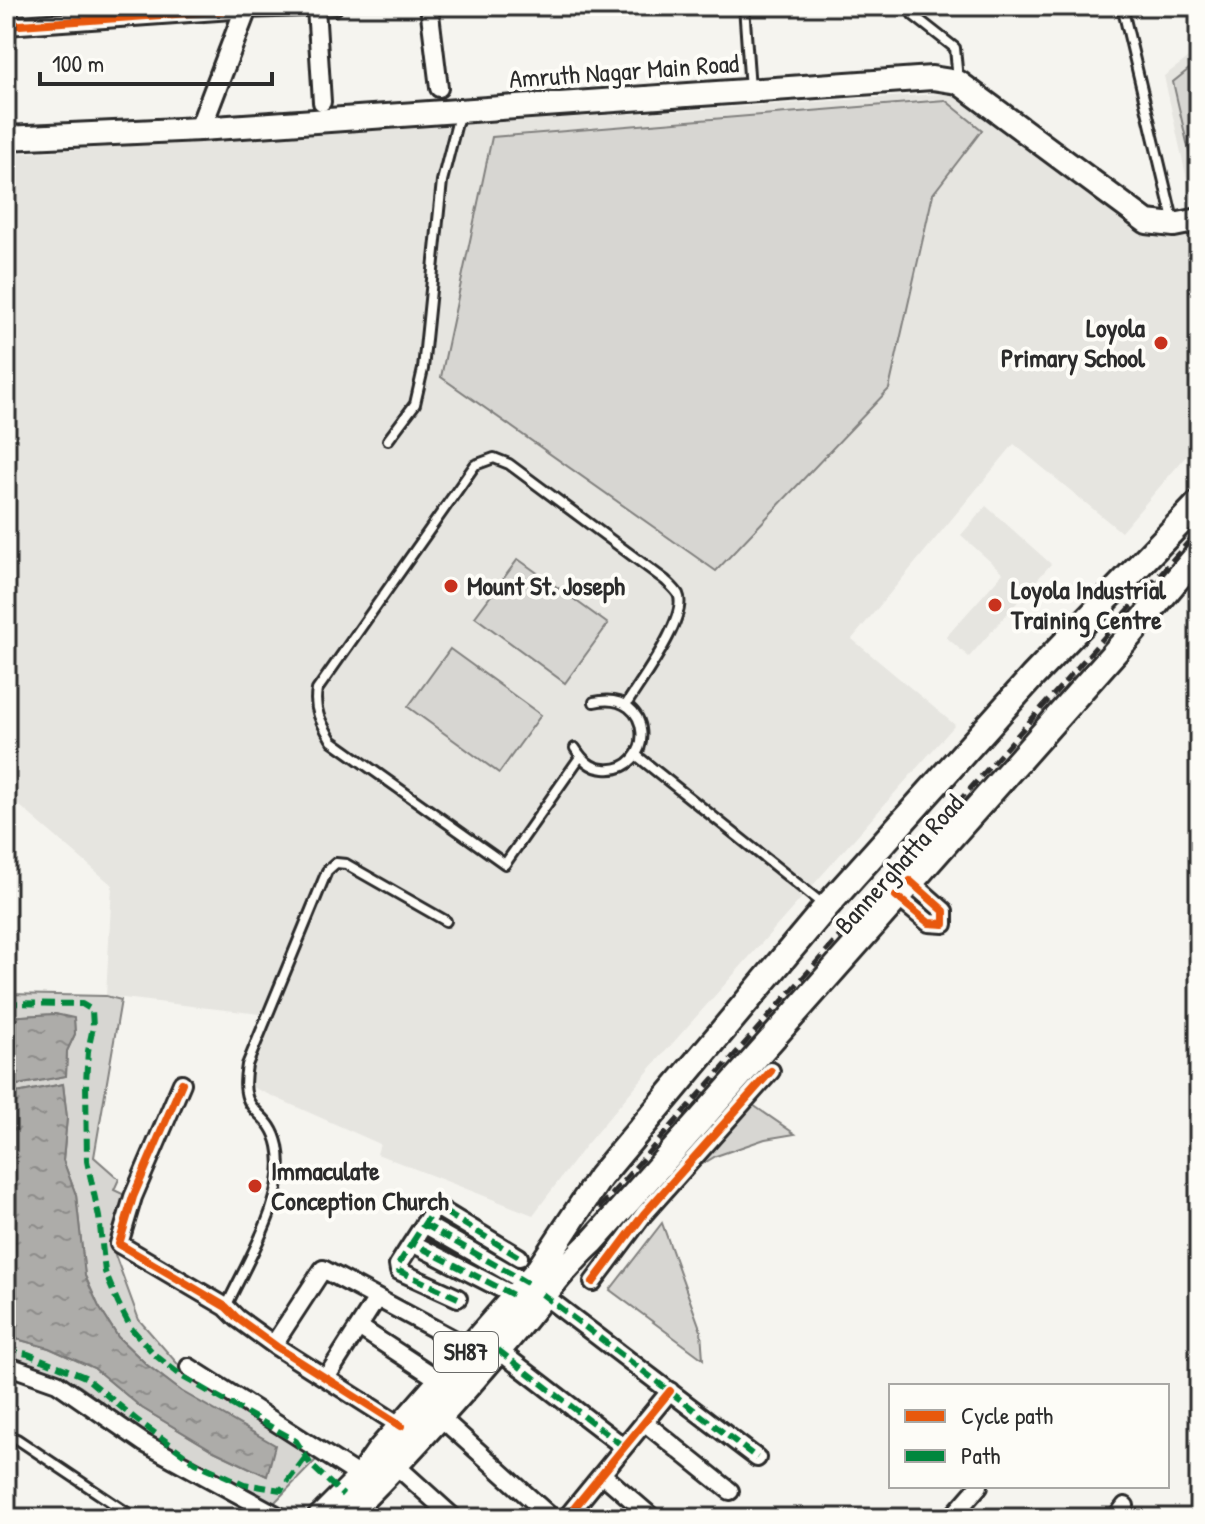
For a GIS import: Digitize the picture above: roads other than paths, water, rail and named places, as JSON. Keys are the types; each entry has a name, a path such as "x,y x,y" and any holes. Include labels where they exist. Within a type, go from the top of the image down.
{"main road":[{"name":"Amruth Nagar Main Road","path":"6,138 200,129 932,78 958,82"},
{"path":"958,82 1147,222 1174,225 1199,220"},
{"name":"Bannerghatta Road","path":"528,1291 600,1177 826,907 1032,677 1197,509"},
{"name":"Bannerghatta Road","path":"320,1518 361,1477 389,1458 401,1426 470,1348 528,1291 629,1201 1121,646 1199,553"},
{"path":"628,1143 658,1167"},
{"path":"343,1518 389,1458 440,1417 498,1350 528,1291"}],"street":[{"path":"6,26 85,13 334,6"},
{"path":"429,6 439,88"},
{"path":"200,129 246,7"},
{"path":"316,7 322,102"},
{"path":"593,1282 644,1214 771,1071"},
{"path":"182,1083 133,1197 119,1244 226,1307 274,1344 401,1426"},
{"path":"458,1298 399,1271 398,1265 435,1208 442,1209 519,1257"},
{"path":"424,1224 528,1291 670,1391 757,1458"},
{"path":"412,1243 528,1291"},
{"path":"274,1344 323,1269 470,1348"},
{"path":"326,1378 377,1298"},
{"path":"359,1327 441,1381"},
{"path":"498,1350 624,1447"},
{"path":"6,1365 57,1383 144,1443 282,1518"},
{"path":"189,1367 361,1477"},
{"path":"566,1518 670,1391"},
{"path":"440,1417 552,1518"},
{"path":"644,1422 730,1491"},
{"path":"389,1458 454,1518"},
{"path":"602,1474 653,1518"},
{"path":"951,1518 977,1488"}],"lane":[{"path":"744,6 750,90"},
{"path":"910,6 913,15 955,48 958,82"},
{"path":"1122,6 1174,225"},
{"path":"388,440 415,404 423,369 442,181 461,110"},
{"path":"580,757 505,864 332,741 321,722 315,704 317,690 475,465 494,458 509,464 665,580 678,595 679,608 674,628 626,705"},
{"path":"575,748 588,764 608,770 619,768 636,755 643,734 640,722 626,705 616,700 594,702"},
{"path":"636,755 826,907"},
{"path":"226,1307 272,1208 280,1163 277,1143 267,1122 247,1102 244,1092 247,1065 327,871 336,863 346,864 446,921"},
{"path":"6,1436 17,1439 135,1518"}],"water":[{"path":"55,1014 74,1018 75,1034 67,1051 66,1076 6,1087 6,1017"},
{"path":"63,1084 67,1118 63,1160 76,1195 85,1276 99,1307 118,1337 147,1365 181,1391 275,1445 267,1476 214,1451 142,1408 94,1368 49,1348 6,1336 6,1095"}],"railway":[{"path":"599,1208 1199,530"}],"place":[{"name":"Loyola Primary School","path":"1161,343"},
{"name":"Mount St. Joseph","path":"451,586"},
{"name":"Loyola Industrial Training Centre","path":"995,605"},
{"name":"Immaculate Conception Church","path":"255,1186"}]}
